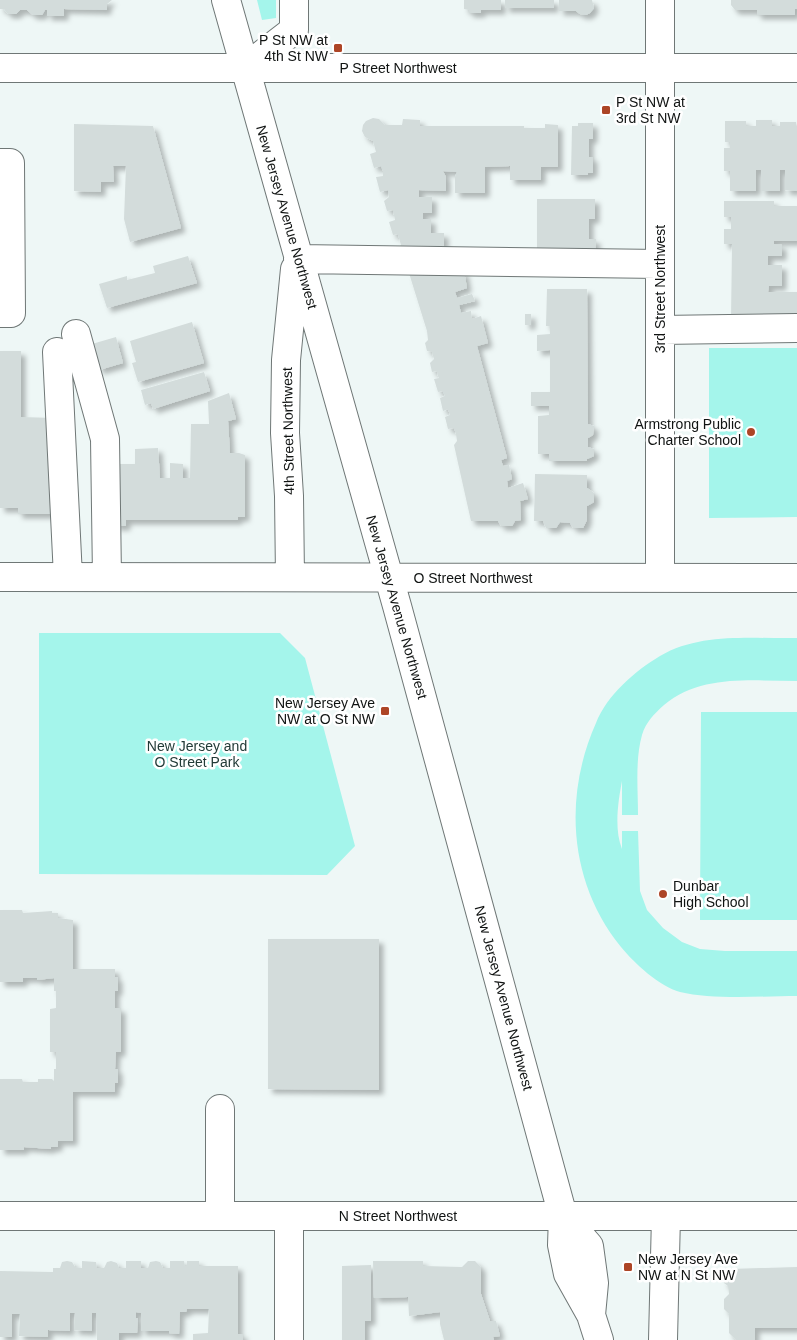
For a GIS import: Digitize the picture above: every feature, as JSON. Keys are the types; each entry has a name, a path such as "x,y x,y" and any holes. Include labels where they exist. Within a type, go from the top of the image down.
{"street":[{"name":"New Jersey Avenue Northwest","path":"226,0 389,578 563,1216 589,1246 594,1283 595,1328"},
{"path":"245,68 294,30 294,0"},
{"name":"3rd Street Northwest","path":"660,0 660,578"},
{"name":"P Street Northwest","path":"0,68 797,68"},
{"path":"0,163 10,163 5,250 11,313 0,313"},
{"path":"297,257 660,264"},
{"name":"4th Street Northwest","path":"290,577 289,496 285,433 286,360 297,257"},
{"path":"660,330 797,328"},
{"path":"68,577 67,343 105,439 106,577"},
{"name":"O Street Northwest","path":"0,577 797,578"},
{"path":"220,1109 220,1216"},
{"name":"N Street Northwest","path":"0,1216 797,1216"},
{"path":"288,1340 289,1216"},
{"path":"663,1340 666,1216"}],"green space":[{"path":"257,0 276,0 276,18 262,20"},
{"name":"Armstrong Public Charter School","path":"709,348 797,348 797,517 709,518"},
{"name":"New Jersey and O Street Park","path":"39,633 280,633 305,658 355,846 327,875 39,874"},
{"path":"727,638 797,638 797,681 745,680 710,684 678,695 654,715 644,730 638,754 638,815 622,815 622,781 617,815 618,833 622,849 622,831 638,831 640,891 647,910 663,928 682,942 700,949 797,951 797,996 722,997 680,992 656,980 626,953 604,922 591,895 582,868 577,839 576,810 579,780 585,751 601,713 614,693 632,676 660,656 676,648 710,640"},
{"path":"701,712 797,712 797,920 700,920"}],"building":[{"path":"0,0 112,0 107,4 107,10 64,9 64,16 47,16 47,10 42,15 33,15 27,10 20,10 16,14 8,14 4,9 0,9"},
{"path":"464,0 501,0 501,10 481,10 481,13 469,13 469,10 464,9"},
{"path":"505,0 554,0 554,8 505,8"},
{"path":"559,0 592,0 594,8 586,15 576,11 559,11"},
{"path":"731,0 797,0 797,9 795,9 795,15 757,15 757,10 735,10 731,5"},
{"path":"373,118 379,119 385,125 402,125 403,119 420,120 420,126 524,126 524,128 545,128 545,124 558,125 558,167 541,167 541,180 510,180 510,166 485,167 485,193 455,193 455,177 457,172 443,171 446,177 446,191 419,190 419,197 432,197 432,213 423,213 423,219 431,219 431,233 444,233 444,256 398,248 401,245 398,234 393,235 389,222 395,220 393,210 387,211 384,201 389,197 388,190 380,192 376,177 383,176 383,171 381,166 374,168 370,154 376,152 373,141 365,137 362,131 366,121"},
{"path":"756,120 772,120 772,126 780,126 780,122 796,122 797,191 785,190 785,170 780,170 780,191 761,191 761,170 756,170 756,191 730,191 730,171 724,171 724,148 730,148 730,142 725,142 725,121 746,121 746,126 756,126"},
{"path":"578,123 593,123 593,139 589,139 589,157 593,157 593,173 588,173 588,175 571,175 572,126 578,126"},
{"path":"74,124 153,126 181,228 130,242 124,219 126,166 113,166 114,182 101,182 101,192 74,191"},
{"path":"537,199 595,199 595,219 589,219 589,239 596,239 595,258 537,258"},
{"path":"724,201 774,201 774,206 797,206 797,241 774,241 774,244 782,245 782,256 768,256 768,265 782,265 782,286 769,286 768,292 797,292 797,322 731,321 732,244 724,244 724,229 731,229 731,217 724,217"},
{"path":"188,256 197,283 107,308 99,284 127,276 127,280 155,273 153,266"},
{"path":"464,271 467,288 455,292 457,298 472,294 475,301 459,305 461,313 471,311 472,319 481,316 488,343 477,346 507,458 501,460 503,466 509,465 512,479 507,481 508,488 523,483 528,499 520,501 521,520 515,521 512,526 501,526 498,521 471,521 454,445 457,441 456,434 454,428 448,429 445,417 450,415 448,409 443,411 440,398 445,396 443,391 438,392 434,379 439,378 437,371 432,372 430,363 434,359 432,352 427,351 425,343 428,340 427,331 409,273"},
{"path":"547,289 587,289 588,424 594,426 593,435 588,438 588,447 594,449 594,456 587,459 587,461 549,461 549,454 538,454 538,416 549,415 549,406 531,406 531,392 550,392 550,350 537,351 537,335 550,334 550,326 546,326"},
{"path":"525,314 531,314 531,325 525,325"},
{"path":"192,322 204,363 138,382 132,363 136,362 130,341"},
{"path":"116,337 123,363 99,370 92,344"},
{"path":"0,351 21,351 21,417 54,418 54,514 18,514 18,508 0,508"},
{"path":"204,372 210,391 153,409 151,403 145,405 141,390"},
{"path":"229,393 236,419 228,421 230,453 245,455 245,517 238,517 238,520 126,520 126,526 114,526 114,464 135,464 135,449 158,448 160,478 170,478 170,463 183,464 183,478 190,478 191,424 209,424 208,401"},
{"path":"535,474 587,475 587,488 594,493 594,502 587,506 587,520 583,528 573,528 570,523 560,522 556,528 546,528 543,521 534,521"},
{"path":"0,910 22,910 23,913 52,911 52,913 58,913 58,918 73,920 73,969 115,969 115,977 118,977 118,991 115,991 115,1008 121,1008 121,1052 116,1052 115,1069 118,1069 118,1083 115,1083 115,1092 73,1092 73,1141 58,1141 58,1147 51,1147 51,1149 24,1147 24,1150 0,1150 0,1079 22,1079 23,1082 38,1082 38,1079 52,1079 54,1081 56,1052 50,1052 50,1009 56,1008 56,991 54,991 54,978 37,980 37,978 23,978 23,982 0,982"},
{"path":"268,939 379,939 379,1090 268,1089"},
{"path":"82,1261 96,1262 97,1268 104,1268 107,1262 111,1261 117,1263 119,1268 126,1268 126,1261 141,1261 141,1268 148,1268 150,1262 156,1261 160,1262 163,1268 170,1268 170,1261 184,1261 185,1266 187,1266 187,1261 199,1261 199,1266 238,1266 238,1334 243,1334 243,1340 193,1340 193,1334 208,1333 209,1309 187,1309 186,1312 180,1312 179,1334 169,1333 169,1331 141,1331 141,1313 136,1312 136,1318 138,1318 137,1333 119,1333 119,1340 97,1340 96,1313 92,1313 92,1331 74,1330 75,1313 70,1313 70,1331 48,1330 48,1337 19,1336 20,1314 12,1314 12,1337 0,1337 0,1271 53,1272 53,1268 60,1268 62,1262 72,1262 75,1267 82,1268"},
{"path":"373,1261 423,1261 423,1266 462,1267 468,1261 475,1261 481,1267 481,1294 490,1321 496,1321 500,1336 493,1337 494,1340 444,1340 440,1324 440,1312 409,1316 408,1297 374,1298"},
{"path":"371,1265 371,1321 365,1321 365,1340 342,1340 342,1266"},
{"path":"797,1267 797,1328 755,1328 755,1340 736,1340 729,1333 729,1314 724,1309 724,1299 729,1294 728,1286 724,1283 724,1273 729,1269"}],"place":[{"name":"P St NW at 4th St NW","path":"338,48"},
{"name":"P St NW at 3rd St NW","path":"606,110"},
{"name":"Armstrong Public Charter School","path":"751,432"},
{"name":"New Jersey Ave NW at O St NW","path":"385,711"},
{"name":"Dunbar High School","path":"663,894"},
{"name":"New Jersey Ave NW at N St NW","path":"628,1267"}]}
